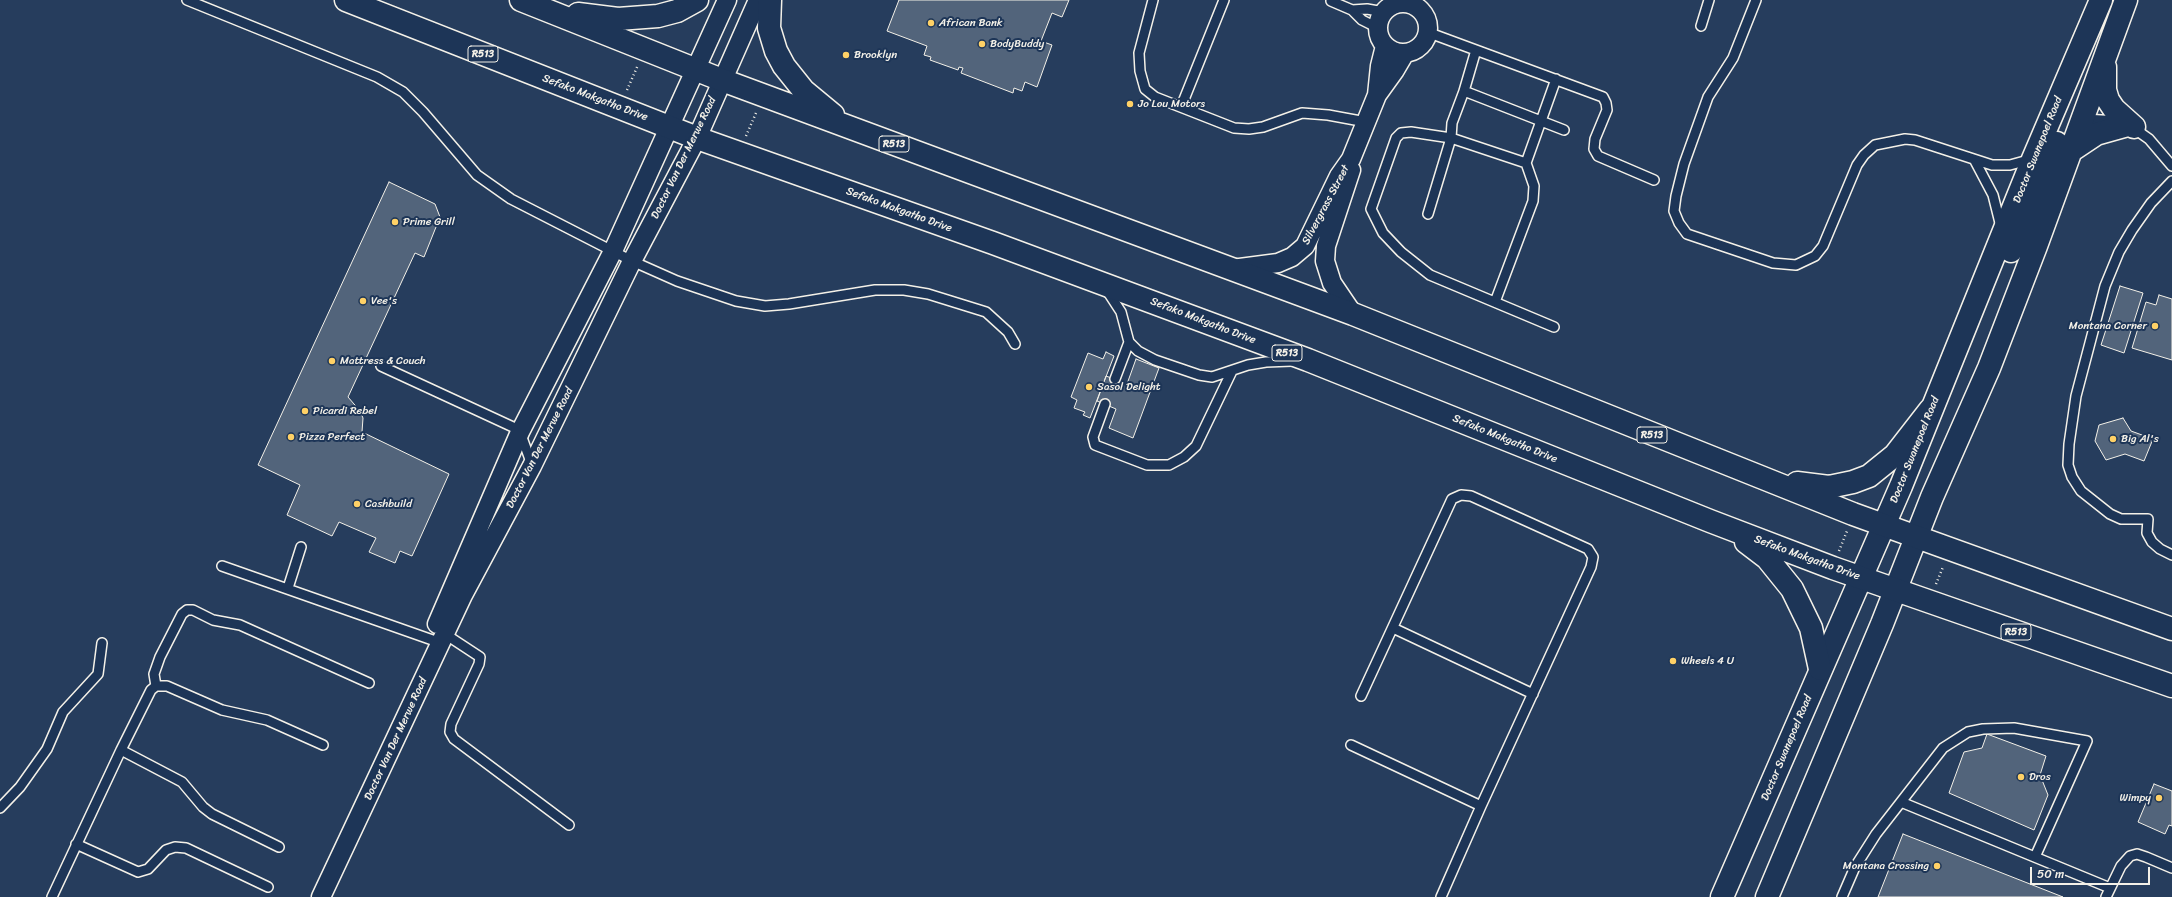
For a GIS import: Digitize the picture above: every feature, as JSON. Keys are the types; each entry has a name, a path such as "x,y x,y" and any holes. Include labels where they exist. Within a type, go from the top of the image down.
{"main road":[{"name":"Sefako Makgatho Drive","path":"346,0 697,138 1101,283 1308,360 1710,522 1928,602 2172,686"},
{"name":"R513","path":"521,0 722,80 1353,314 1854,514 1950,550 2172,629"},
{"path":"542,8 611,18 633,19 670,13 697,0"},
{"path":"770,0 768,15 770,34 776,51 784,66 810,97 849,127"},
{"name":"Doctor Swanepoel Road","path":"1722,897 1884,525 1930,410 1964,332 2033,159 2101,0"},
{"path":"1767,897 1916,537 1989,368 2036,246 2069,152 2126,0"},
{"path":"2105,54 2105,90 2108,100 2114,109 2131,126"},
{"path":"1964,332 2012,250 2062,134 2082,119"},
{"path":"2069,152 2096,134 2131,126"},
{"path":"1740,469 1786,481 1816,486 1829,487 1853,482 1875,472 1890,460 1908,441 1930,410"},
{"path":"1710,522 1757,550 1782,574 1804,611 1815,642 1820,670"}],"street":[{"name":"Doctor Van Der Merwe Road","path":"321,897 439,639 520,432 613,251 728,0"},
{"name":"Doctor Van Der Merwe Road","path":"312,897 439,639 532,466 632,261 697,138 758,0"},
{"path":"1411,5 1422,6 1427,32 1422,44 1411,52 1405,53 1394,51 1385,46 1380,38 1391,11 1411,5"},
{"name":"Silvergrass Street","path":"1377,95 1380,66 1385,46"},
{"name":"Silvergrass Street","path":"1232,269 1278,263 1288,260 1302,250 1312,236 1339,176 1351,159 1377,95 1405,53"},
{"name":"Silvergrass Street","path":"1351,159 1349,180 1328,242 1325,261 1332,282 1353,314"}],"lane":[{"path":"187,0 377,77 403,92 423,112 477,175 511,199 632,261 677,281 736,301 765,306 789,304 875,290 904,290 928,294 955,301 986,312 1008,332 1015,344"},
{"path":"1153,0 1139,53 1140,71 1145,89 1155,97 1234,128 1249,129 1302,114 1328,114 1366,122"},
{"path":"1180,107 1224,0"},
{"path":"1701,26 1709,0"},
{"path":"1756,0 1733,58 1708,97 1684,164 1674,211 1679,223 1687,234 1773,263 1796,265 1815,256 1823,246 1857,165 1864,155 1875,145 1905,139 1915,140 1975,161 2002,166 2033,159"},
{"path":"1331,1 1352,10 1362,20 1391,11"},
{"path":"1352,10 1367,9 1391,11"},
{"path":"1427,32 1603,97 1606,103 1606,110 1595,139 1594,149 1598,156 1654,180"},
{"path":"1428,214 1451,138 1452,123 1464,91 1476,50"},
{"path":"1495,302 1533,201 1534,186 1526,163 1556,79"},
{"path":"1464,91 1564,130"},
{"path":"2082,119 2117,121 2131,126 2149,139 2172,166"},
{"path":"1526,163 1451,138 1411,132 1401,133 1396,138 1371,209 1383,233 1401,252 1430,275 1554,327"},
{"path":"1975,161 1993,195 2003,234"},
{"path":"2172,181 2151,203 2132,230 2119,252 2105,286 2076,396 2069,444 2068,465 2072,476 2081,491 2110,514 2121,519 2148,519 2147,533 2152,542 2160,549 2172,555"},
{"path":"1101,283 1121,312 1129,342 1138,351 1149,358 1199,375 1217,376 1266,362 1308,360"},
{"path":"1115,379 1129,342"},
{"path":"381,366 505,422 520,432 532,466"},
{"path":"1105,404 1093,437 1095,445 1148,465 1169,465 1184,457 1196,446 1232,371"},
{"path":"1361,696 1452,499 1461,495 1471,496 1588,549 1593,557 1588,574 1481,806 1441,897"},
{"path":"288,588 301,547"},
{"path":"222,566 439,639 480,657 479,664 451,724 450,732 454,739 570,825"},
{"path":"52,897 121,750 148,697 156,686 154,674 160,657 182,614 187,610 193,610 213,620 240,625 369,683"},
{"path":"1393,628 1533,694"},
{"path":"0,808 14,795 47,748 58,720 63,712 98,674 102,643"},
{"path":"156,686 167,686 222,710 267,720 323,745"},
{"path":"1842,897 1855,867 1876,834 1943,748 1968,732 1983,729 2014,728 2087,742 2035,857"},
{"path":"1351,745 1481,806"},
{"path":"121,750 182,782 203,808 212,814 279,847"},
{"path":"1901,802 2110,888"},
{"path":"76,844 138,872 148,869 166,850 175,846 186,848 268,887"},
{"path":"2106,897 2121,866 2130,856 2137,854 2172,868"}],"path":[{"path":"620,107 644,49"},
{"path":"739,153 763,95"},
{"path":"1833,568 1854,514"},
{"path":"1928,602 1950,550"}],"building":[{"path":"899,0 1069,0 1062,17 1052,13 1041,41 1052,45 1037,87 1025,82 1022,91 1014,88 1013,93 961,73 963,68 959,67 958,70 930,60 931,57 924,55 927,46 887,31"},
{"path":"389,182 435,204 440,217 424,257 415,253 348,397 360,411 363,418 362,432 449,474 412,556 400,551 395,563 369,552 376,538 339,522 332,536 287,515 300,485 258,465"},
{"path":"2120,286 2143,293 2124,353 2101,345"},
{"name":"Montana Corner","path":"2159,295 2172,299 2172,360 2132,348 2146,302 2156,305"},
{"name":"Sasol Delight","path":"1106,352 1114,356 1090,418 1083,415 1085,412 1074,408 1077,400 1071,397 1088,353 1103,359"},
{"path":"1136,359 1159,368 1133,438 1109,428 1116,409 1097,401 1106,376 1127,384"},
{"path":"2123,418 2131,431 2153,439 2144,461 2125,454 2106,460 2095,441 2099,425"},
{"path":"1987,734 2046,756 2040,775 2048,795 2034,830 1949,793 1964,752 1982,748"},
{"path":"2154,784 2172,791 2172,826 2169,825 2165,834 2138,822"},
{"name":"Montana Crossing","path":"1903,834 2063,897 1878,897"}],"place":[{"name":"African Bank","path":"931,23"},
{"name":"BodyBuddy","path":"982,44"},
{"name":"Brooklyn","path":"846,55"},
{"name":"Jo Lou Motors","path":"1130,104"},
{"name":"Prime Grill","path":"395,222"},
{"name":"Vee's","path":"363,301"},
{"name":"Montana Corner","path":"2155,326"},
{"name":"Mattress & Couch","path":"332,361"},
{"name":"Sasol Delight","path":"1089,387"},
{"name":"Picardi Rebel","path":"305,411"},
{"name":"Pizza Perfect","path":"291,437"},
{"name":"Big Al's","path":"2113,439"},
{"name":"Cashbuild","path":"357,504"},
{"name":"Wheels 4 U","path":"1673,661"},
{"name":"Dros","path":"2021,777"},
{"name":"Wimpy","path":"2159,798"},
{"name":"Montana Crossing","path":"1937,866"}]}
